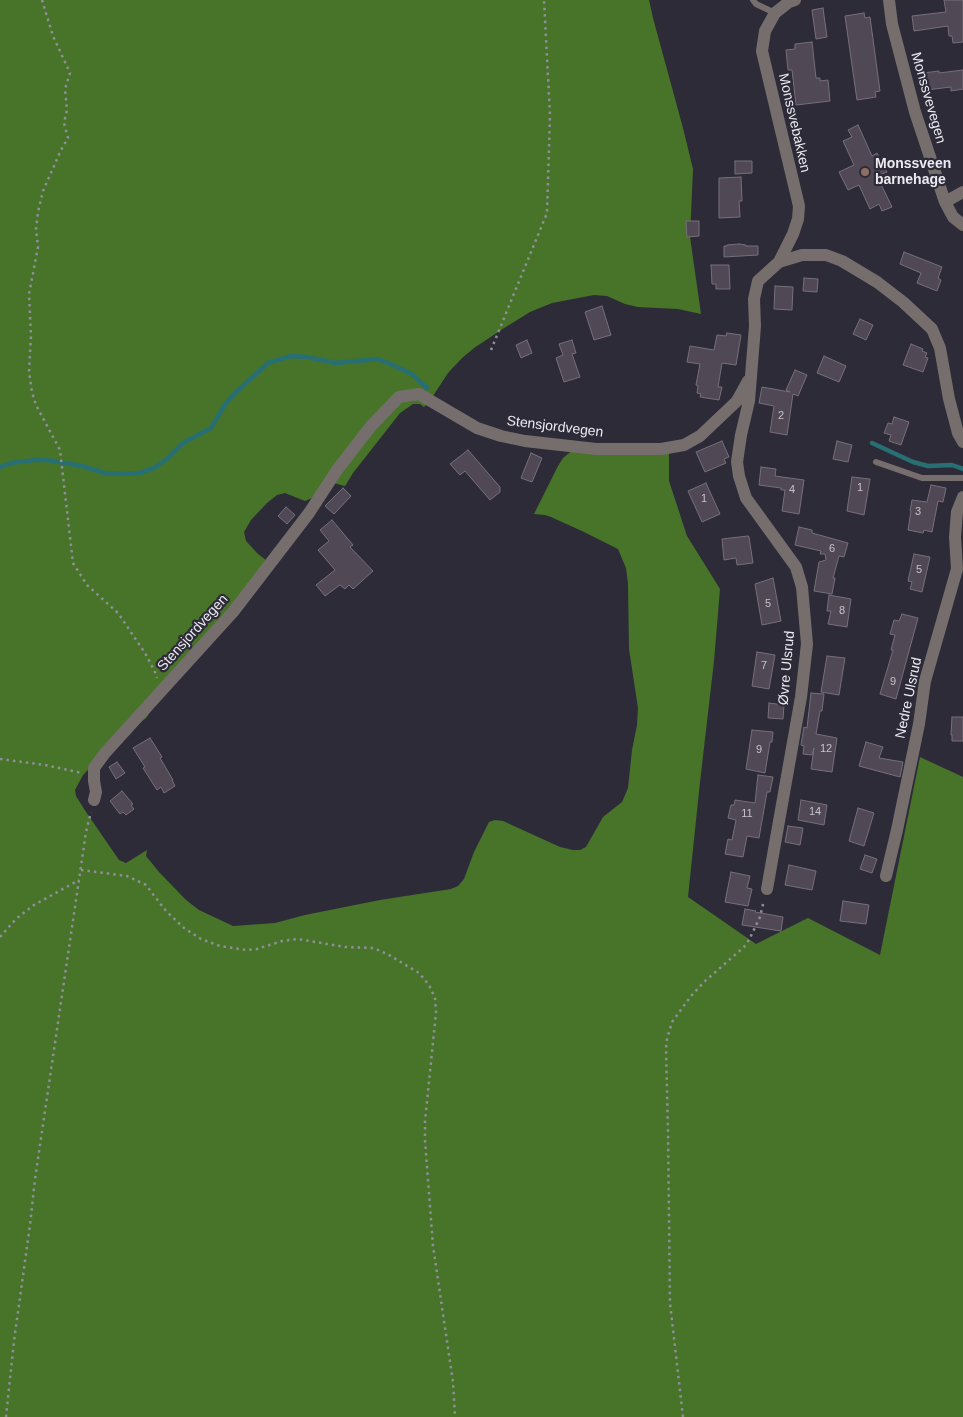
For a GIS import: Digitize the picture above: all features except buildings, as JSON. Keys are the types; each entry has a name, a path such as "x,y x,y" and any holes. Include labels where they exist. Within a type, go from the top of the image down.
{"street":[{"name":"Monssvebakken","path":"779,262 793,234 798,219 799,206 762,51 764,31 775,13 794,0"},
{"name":"Monssvevegen","path":"889,0 892,24 915,112 945,202 953,217 963,225"},
{"path":"945,202 963,192"},
{"name":"Stensjordvegen","path":"94,800 96,792 94,768 105,753 233,612 309,513 337,470 371,426 399,397 419,394 476,428 526,441 596,449 661,449 684,445 700,436 737,401 751,377 755,326 754,299 758,281 779,262 802,256 826,255 842,260 889,292 903,302 932,329 940,348 949,399 958,433 963,442"},
{"name":"Øvre Ulsrud","path":"751,377 749,401 737,462 740,481 746,498 796,567 802,587 806,639 801,697 766,889"},
{"name":"Nedre Ulsrud","path":"886,876 919,724 925,681 957,569 955,537 957,512 963,497"}],"lane":[{"path":"753,0 756,4 775,13"},
{"path":"876,462 922,478 963,478"}],"path":[{"path":"42,0 53,36 70,73 65,89 67,110 64,122 68,138 43,191 38,212 36,229 38,247 29,294 29,372 32,392 36,405 60,450 73,563 87,585 118,613 145,652 156,672 160,692"},
{"path":"491,350 547,213 550,115 544,0"},
{"path":"0,759 45,765 94,776"},
{"path":"6,1417 35,1179 86,832 94,800"},
{"path":"81,870 126,876 146,885 166,911 184,928 200,939 220,946 246,950 298,939 345,947 374,948 419,973 429,985 435,998 436,1013 425,1120 425,1140 434,1246 453,1382 455,1417"},
{"path":"0,937 16,918 34,905 79,880"},
{"path":"683,1417 670,1303 667,1040 672,1022 691,996 749,940 760,917 766,889"}],"green space":[{"path":"0,0 649,0 693,169 690,237 701,314 678,309 638,307 625,304 607,296 594,295 552,303 530,312 474,348 462,358 448,373 424,407 420,404 413,404 400,413 345,486 330,482 312,498 305,501 285,493 277,495 251,520 244,532 246,541 271,564 146,718 117,739 83,775 75,790 76,796 119,860 126,863 147,850 146,856 186,900 199,910 233,926 275,923 380,900 451,889 458,886 464,879 474,852 489,822 495,820 503,821 560,847 580,850 586,847 603,817 622,802 628,788 638,708 629,649 626,568 618,549 551,517 534,514 558,466 563,458 574,449 669,450 669,481 687,536 720,589 688,897 756,944 808,918 880,955 920,757 963,777 963,1417 0,1417"}],"waterway":[{"path":"0,467 11,463 48,460 82,466 105,473 139,473 154,468 167,459 183,443 211,428 224,406 234,394 268,363 291,356 336,363 377,359 412,374 427,388"},
{"path":"872,443 913,462 928,466 952,465 963,469"}],"place":[{"name":"Monssveen barnehage","path":"865,172"}]}
